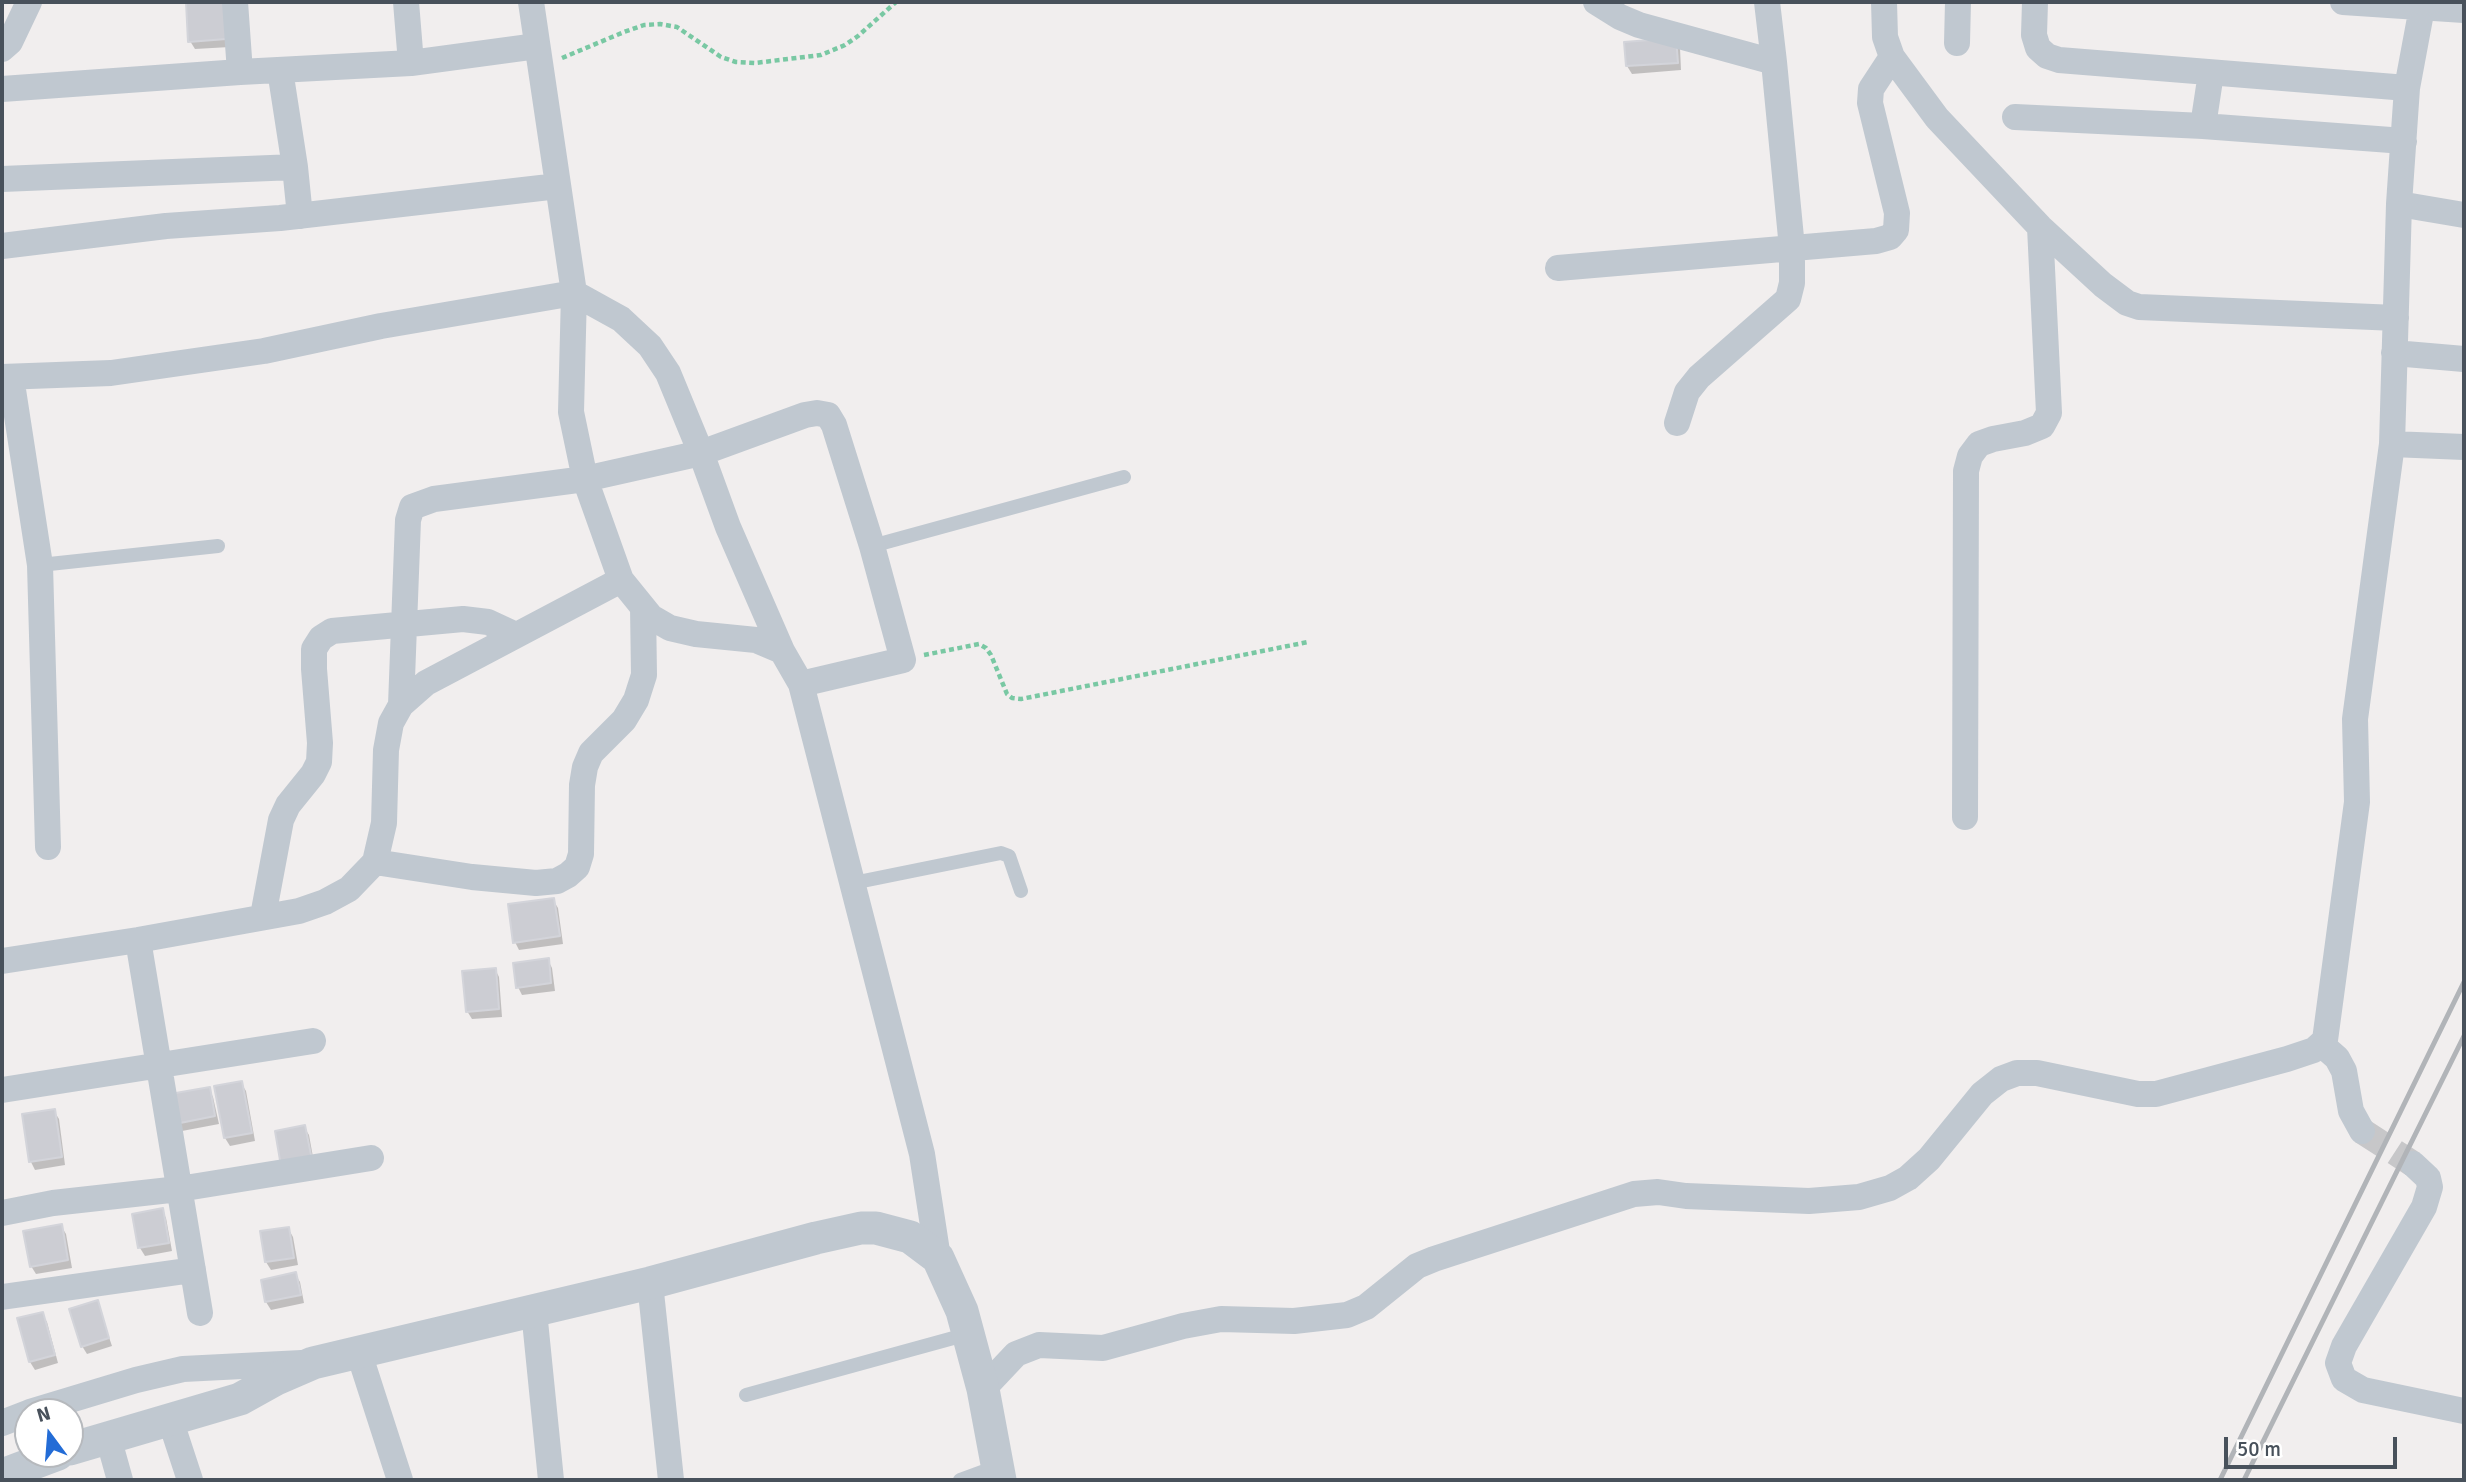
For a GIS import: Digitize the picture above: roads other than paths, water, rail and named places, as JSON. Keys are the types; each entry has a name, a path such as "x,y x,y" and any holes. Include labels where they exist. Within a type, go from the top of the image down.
{"street":[{"path":"2,49 10,41 29,2"},
{"path":"235,2 240,72"},
{"path":"406,2 411,63"},
{"path":"530,2 574,293 571,412 585,479 621,580 651,617 670,628 696,634 757,640 782,651"},
{"path":"1596,2 1639,25 1774,62"},
{"path":"1678,423 1687,392 1699,377 1788,299 1792,248 1767,2"},
{"path":"1884,2 1885,37 1892,57 1937,118 2040,227 2127,303 2139,307 2396,318"},
{"path":"1957,43 1958,2"},
{"path":"2035,2 2034,35 2038,48 2059,60 2407,88"},
{"path":"2343,2 2423,5 2464,10"},
{"path":"983,1389 1016,1354 1039,1345 1103,1348 1221,1319 1294,1321 1347,1315 1366,1307 1417,1266 1634,1194 1658,1192 1686,1196 1809,1201 1859,1197 1890,1188 1908,1178 1930,1159 1982,1094 2001,1079 2017,1073 2037,1073 2138,1094 2156,1094 2287,1059 2314,1050 2321,1044 2325,1040 2328,1025 2357,802 2355,719 2392,444 2399,204 2407,88 2423,5"},
{"path":"2,89 240,72 539,57"},
{"path":"1558,268 1876,241 1890,237 1896,230 1897,213 1870,103 1871,89 1892,57"},
{"path":"280,70 300,216"},
{"path":"2203,126 2211,73"},
{"path":"2015,117 2203,126 2404,141"},
{"path":"2,179 295,167"},
{"path":"2,246 166,226 300,216 558,186"},
{"path":"2399,204 2464,215"},
{"path":"1965,817 1966,471 1970,456 1979,444 2042,426 2049,412 2040,227"},
{"path":"48,847 40,565 7,377 111,373 264,351 381,326 574,293 621,319 650,346 667,373 701,453 728,527 782,651 801,684 922,1154 938,1258 962,1311 983,1389 999,1473"},
{"path":"2394,353 2464,359"},
{"path":"401,705 408,520 412,507 434,499 585,479 701,453 804,415 817,413 828,415 834,425 903,660 801,684"},
{"path":"2392,444 2464,447"},
{"path":"2,961 299,911 325,902 349,889 375,862 384,823 391,723 401,705 426,683 621,580"},
{"path":"375,862 472,877 536,883 557,881 568,875 576,867 581,854 582,785 585,767 591,753 624,720 636,700 644,675 643,607"},
{"path":"263,916 281,820 288,805 313,774 319,762 314,649 321,638 332,631 463,619 488,622 516,635"},
{"path":"138,940 200,1314"},
{"path":"2,1090 313,1041"},
{"path":"2321,1044 2337,1058 2344,1071 2351,1111 2362,1131"},
{"path":"2,1213 53,1203 179,1189 371,1158"},
{"path":"2413,1164 2428,1178 2430,1188 2424,1207 2344,1346 2338,1363 2344,1379 2363,1390 2464,1411"},
{"path":"76,1398 183,1369 313,1363 650,1283 861,1228 890,1230 910,1237 938,1258"},
{"path":"2,1297 193,1270"},
{"path":"650,1283 671,1480"},
{"path":"534,1311 551,1480"},
{"path":"359,1353 400,1480"},
{"path":"84,1445 240,1399 313,1363"},
{"path":"170,1419 190,1480"},
{"path":"108,1437 120,1480"}],"lane":[{"path":"872,547 1124,477"},
{"path":"40,565 218,546"},
{"path":"853,883 1001,853 1009,856 1021,891"},
{"path":"746,1395 968,1334"},
{"path":"960,1480 999,1473"}],"tunnel":[{"path":"2362,1131 2413,1164"}],"railway":[{"path":"2220,1480 2464,982"},
{"path":"2244,1480 2464,1036"}]}
